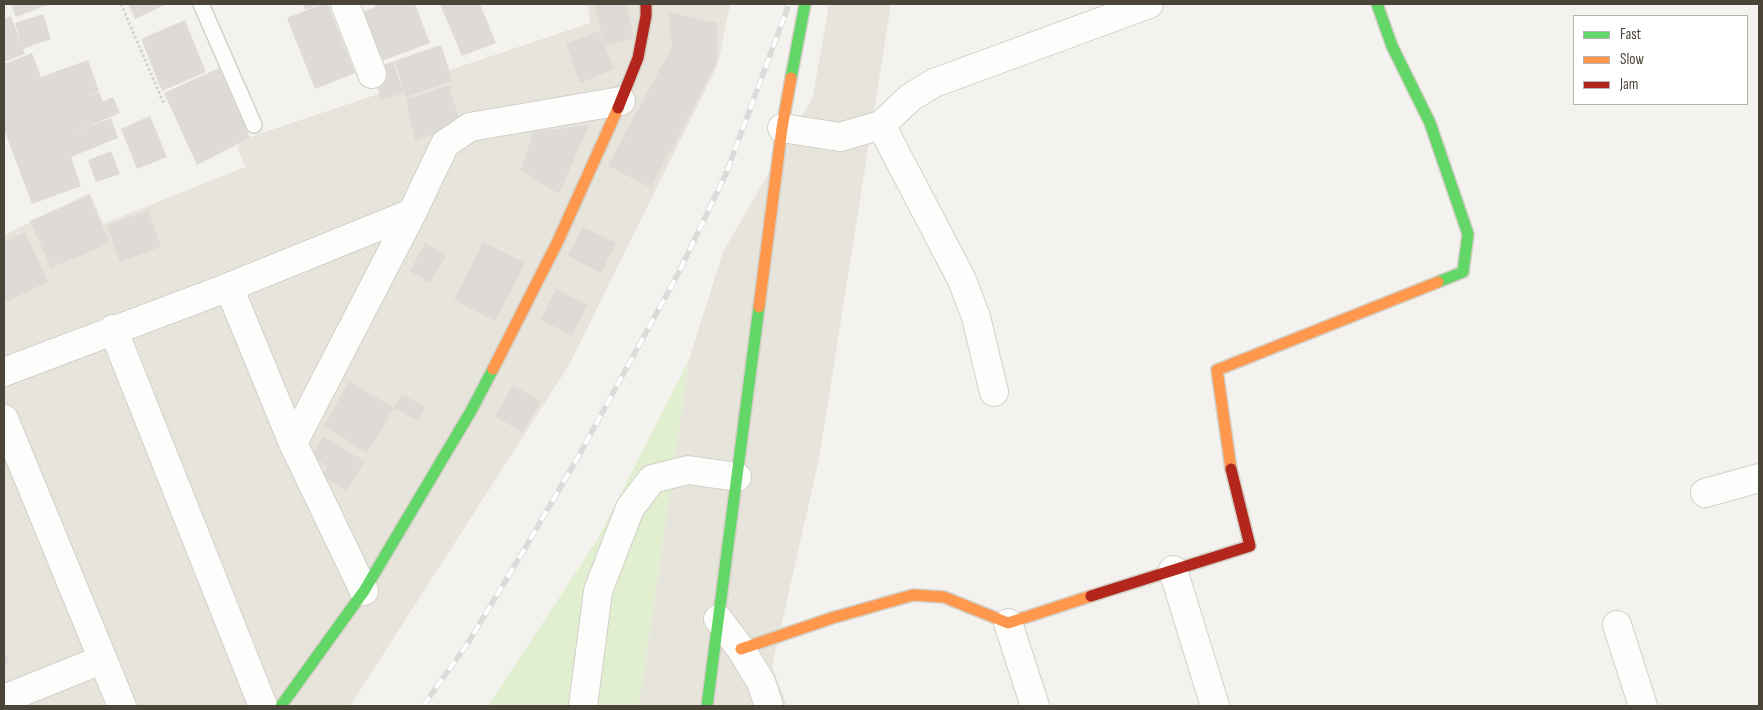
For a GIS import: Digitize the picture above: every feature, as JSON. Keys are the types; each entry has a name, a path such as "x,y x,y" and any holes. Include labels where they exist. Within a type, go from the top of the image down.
{"street":[{"path":"345,4 372,74"},
{"path":"282,706 364,591 471,410 558,241 621,101 638,58 646,16 646,4"},
{"path":"707,706 782,128 804,4"},
{"path":"782,128 840,137 881,125 911,97 934,83 1149,4"},
{"path":"741,649 832,618 913,595 944,597 1008,623 1250,546 1230,462 1216,370 1463,272 1468,234 1430,123 1392,46 1377,4"},
{"path":"293,442 412,212 445,144 470,127 621,101"},
{"path":"881,125 962,280 976,317 994,392"},
{"path":"4,372 113,329 229,287 412,212"},
{"path":"229,287 293,442 364,591"},
{"path":"113,329 263,706"},
{"path":"4,419 101,660 122,706"},
{"path":"583,706 598,591 630,508 652,479 688,470 737,477"},
{"path":"1705,493 1759,478"},
{"path":"1174,570 1215,706"},
{"path":"718,619 741,649 761,682 769,706"},
{"path":"1008,623 1035,706"},
{"path":"1617,624 1643,706"},
{"path":"4,699 101,660"}],"lane":[{"path":"201,4 254,126"}],"path":[{"path":"121,4 164,104"}],"shaded area":[{"path":"588,4 730,4 718,64 569,365 350,706 4,706 4,235 90,193 103,224 245,167 237,146 253,136 590,23"},
{"path":"829,4 891,4 819,459 772,666 787,706 639,706 689,360 723,252 813,97"}],"green space":[{"path":"689,360 639,706 488,706 597,540"}],"building":[{"path":"11,4 50,4 16,17"},
{"path":"128,4 167,4 135,19"},
{"path":"303,4 320,4 305,10"},
{"path":"322,4 328,4 355,73 315,89 287,18"},
{"path":"374,4 415,4 430,43 379,62 360,13 375,7"},
{"path":"440,4 480,4 496,43 462,56"},
{"path":"594,4 626,4 634,38 605,46"},
{"path":"668,12 717,23 717,62 651,188 608,166 624,136 635,141 624,135 672,47"},
{"path":"43,14 51,39 23,49 25,54 4,62 4,19 11,16 22,46 15,23"},
{"path":"185,20 206,72 162,91 141,39"},
{"path":"599,31 614,69 580,83 566,44"},
{"path":"441,45 453,81 406,97 394,61"},
{"path":"32,53 41,77 88,60 99,91 86,97 99,92 103,102 113,97 120,113 72,133 111,118 118,138 71,157 81,186 32,204 4,129 4,64"},
{"path":"393,61 404,93 381,100 373,75 380,67"},
{"path":"219,68 250,138 197,165 164,93"},
{"path":"449,85 461,125 415,141 406,100"},
{"path":"150,116 167,157 137,169 121,129"},
{"path":"589,125 559,194 521,170 533,132"},
{"path":"111,151 120,174 96,182 88,160"},
{"path":"89,195 110,243 51,268 30,221"},
{"path":"148,210 161,247 120,262 107,226"},
{"path":"583,227 616,243 601,273 568,256"},
{"path":"25,232 48,282 6,302 4,298 4,242"},
{"path":"483,242 525,263 495,321 454,300"},
{"path":"425,243 446,255 430,283 410,271"},
{"path":"556,289 587,305 572,336 541,320"},
{"path":"349,381 394,408 367,453 324,426"},
{"path":"513,385 541,401 523,433 495,416"},
{"path":"402,394 426,408 418,421 394,408"},
{"path":"323,437 365,461 347,491 322,476 328,466 311,457"},
{"path":"4,648 9,664 4,666"}],"railway":[{"path":"423,706 468,643 524,550 578,457 679,272 726,174 789,4"}],"traffic: fast":[{"path":"791,78 805,4"},
{"path":"1377,4 1392,46 1430,123 1468,234 1463,272 1438,282"},
{"path":"707,706 759,307"},
{"path":"281,706 364,591 471,411 493,369"}],"traffic: slow":[{"path":"759,307 782,128 791,78"},
{"path":"493,369 558,241 618,108"},
{"path":"1231,469 1217,370 1438,282"},
{"path":"741,649 832,618 913,595 944,597 1008,623 1091,596"}],"traffic: jam":[{"path":"618,108 638,58 646,16 646,4"},
{"path":"1091,596 1250,546 1231,469"}]}
